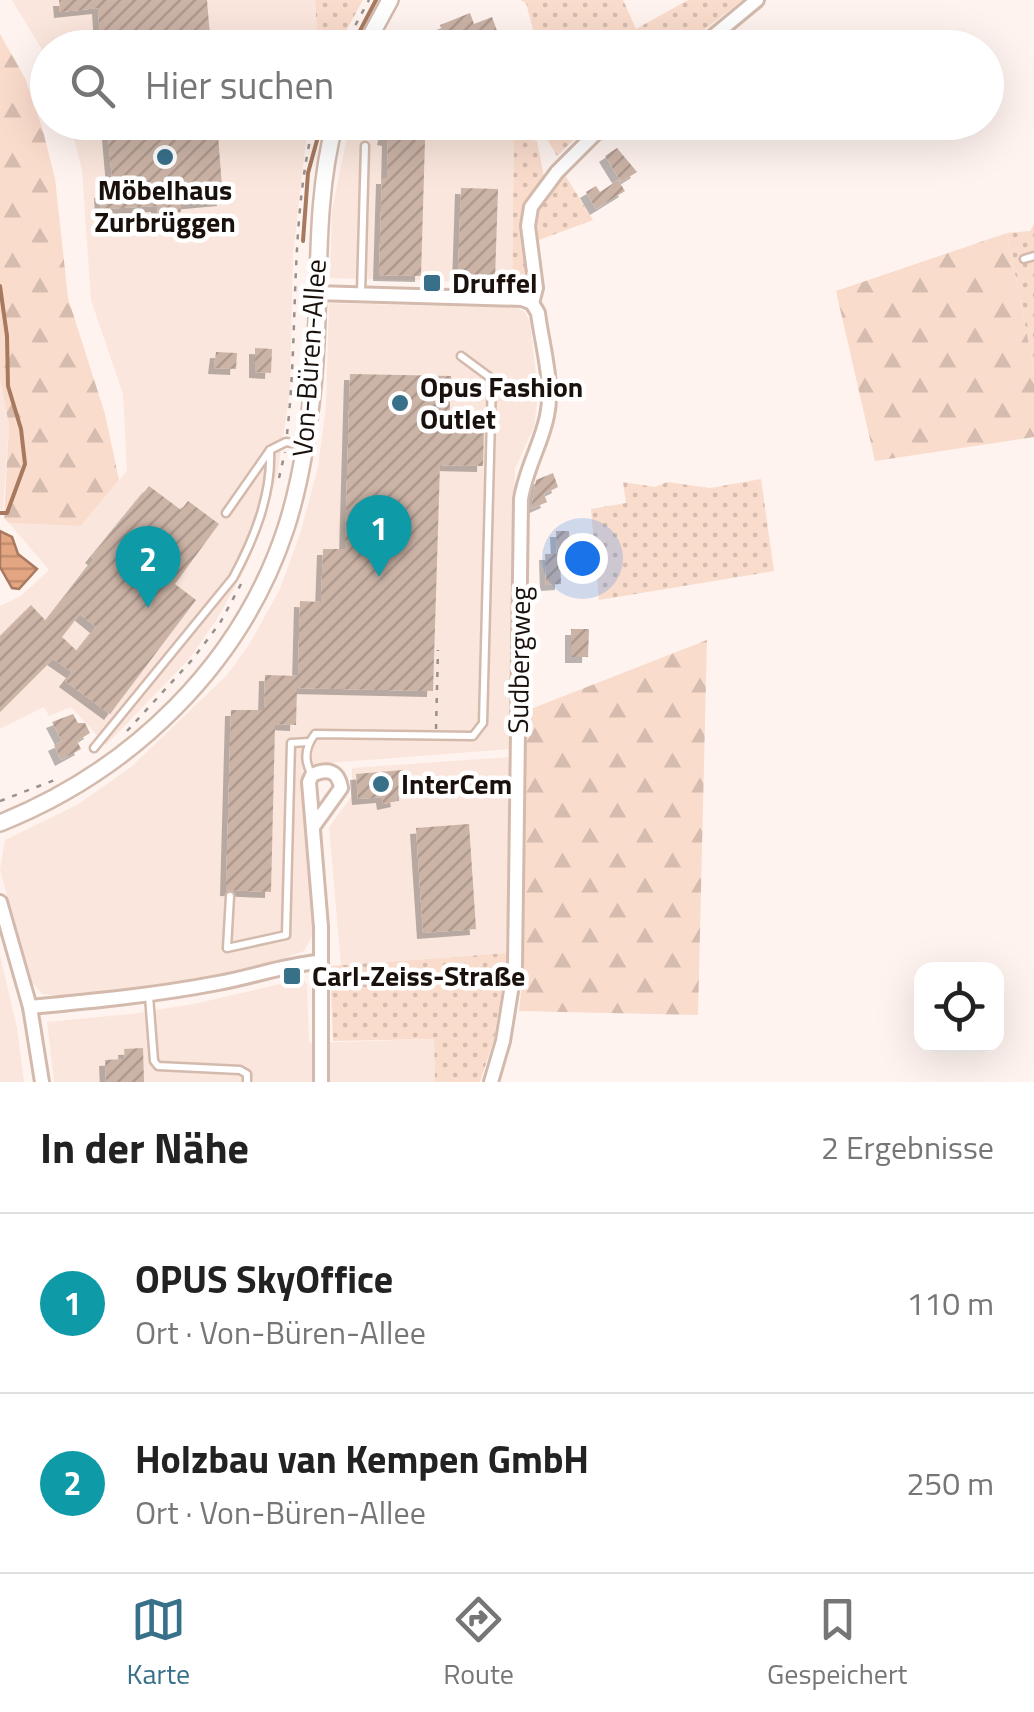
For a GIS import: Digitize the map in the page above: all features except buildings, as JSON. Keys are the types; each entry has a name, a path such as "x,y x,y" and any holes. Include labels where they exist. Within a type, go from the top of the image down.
{"street":[{"path":"374,30 390,0"},
{"path":"721,30 757,0"},
{"name":"Von-Büren-Allee","path":"0,823 66,793 120,758 177,707 236,634 266,578 286,528 306,445 313,383 320,206 331,140"},
{"name":"Sudbergweg","path":"492,1082 515,966 521,499 525,472 548,414 549,396 538,313 532,303 536,288 528,226 530,207 589,140"},
{"path":"315,293 522,299 532,303"},
{"path":"313,826 342,788 334,772 312,775 313,826 321,927 321,1082"},
{"path":"0,902 30,1007 42,1082"},
{"path":"30,1007 149,996 318,962"}],"lane":[{"path":"361,294 364,146"},
{"path":"230,896 228,948 286,935 291,744 309,742 321,732 473,736 483,723 492,380 461,356"},
{"path":"226,513 270,450 286,442 306,445"},
{"path":"94,748 233,578 248,549 263,504 271,472 270,450"},
{"path":"309,742 307,767 312,775"},
{"path":"149,996 152,1049 158,1066 240,1070 246,1074 247,1082"}],"path":[{"path":"353,30 369,0"},
{"path":"436,735 438,650"}],"shaded area":[{"path":"12,0 315,0 317,30 30,30"},
{"path":"74,140 306,140 293,254 290,391 278,470 264,521 246,567 190,658 106,745 71,707 49,716 44,707 0,729 0,606 21,596 49,570 9,523 81,526 127,471 123,394 91,300 82,170"},
{"path":"346,140 514,140 512,283 330,278 332,210"},
{"path":"329,303 517,308 525,312 530,322 538,394 534,427 515,469 510,749 302,765 315,931 304,951 192,981 68,997 42,994 31,981 0,870 5,840 77,805 131,767 228,674 250,643 280,589 318,467 326,406"},
{"path":"0,379 9,425 3,510 0,509"},
{"path":"0,531 12,537 18,554 37,569 19,589 12,588 0,567"},
{"path":"510,757 508,953 341,965 329,827 352,796 352,768"},
{"path":"0,955 17,1028 24,1082 0,1082"},
{"path":"302,979 307,984 309,1043 434,1039 435,1082 54,1082 47,1022 194,1004"}],"green space":[{"path":"315,0 363,0 346,30 317,30"},
{"path":"520,0 623,0 636,29 688,0 743,0 704,30 533,30 526,3"},
{"path":"0,34 30,92 30,140 45,140 55,178 68,298 105,414 119,480 81,526 9,523 4,518 9,425 0,379"},
{"path":"514,140 531,140 537,141 544,177 525,205 522,227 528,284 512,283"},
{"path":"548,140 573,140 557,156"},
{"path":"565,175 593,220 539,240 537,219 541,204"},
{"path":"1034,224 1034,370 1007,233 1030,231"},
{"path":"1007,233 1034,370 1034,437 875,461 836,291"},
{"path":"761,479 774,571 599,600 591,509 626,503 623,482 655,487 667,482 710,488"},
{"path":"707,640 698,1015 519,1011 524,963 523,712"},
{"path":"508,953 494,1039 480,1082 435,1082 434,1039 333,1041 330,966"}],"waterway":[{"path":"360,30 376,0"},
{"path":"303,241 308,173 317,140"},
{"path":"0,286 8,386 21,429 25,464 7,513 0,513"}],"place":[{"name":"Möbelhaus Zurbrüggen","path":"165,157"},
{"name":"Druffel","path":"432,283"},
{"name":"Opus Fashion Outlet","path":"400,403"},
{"name":"OPUS SkyOffice","path":"379,577"},
{"name":"Holzbau van Kempen GmbH","path":"148,608"},
{"name":"InterCem","path":"381,784"},
{"name":"Carl-Zeiss-Straße","path":"292,976"}]}
